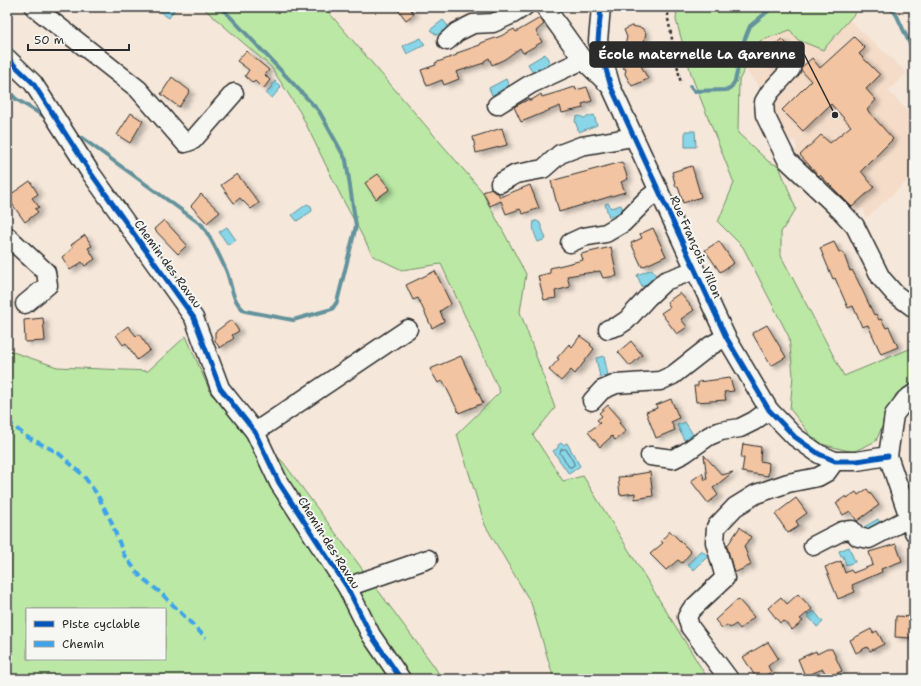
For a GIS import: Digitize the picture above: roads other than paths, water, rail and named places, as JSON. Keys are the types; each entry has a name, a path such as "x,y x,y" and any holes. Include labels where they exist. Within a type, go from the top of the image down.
{"street":[{"path":"34,7 138,89 185,143 193,140 234,93"},
{"path":"447,41 457,32 473,24 493,23 524,7"},
{"name":"Rue François Villon","path":"601,7 598,41 611,87 726,337 769,410 795,437 819,454 835,460"},
{"name":"Rue François Villon","path":"550,8 584,60 611,87"},
{"name":"Chemin des Ravau","path":"7,58 33,83 90,172 194,318 220,388 255,432 279,482 347,587 371,635 401,679"},
{"path":"497,105 531,84 584,60"},
{"path":"791,69 770,92 764,102 765,116 787,160 855,226 882,278 895,294 914,308"},
{"path":"500,183 516,174 543,169 560,154 581,146 633,137"},
{"path":"570,243 583,237 606,233 623,223 647,199 659,190"},
{"path":"7,236 46,272 48,285 25,304"},
{"path":"608,329 618,326 627,320 665,281 695,270"},
{"path":"255,432 408,329"},
{"path":"592,401 602,390 616,384 660,381 673,375 710,346 726,337"},
{"path":"813,546 842,531 852,530 858,537 869,539 912,525 888,456 894,415 906,399 914,394"},
{"path":"650,456 673,459 685,453 709,436 721,431 740,428 754,421 769,410"},
{"path":"729,679 690,627 687,617 691,610 725,578 715,542 716,528 735,507 756,494 788,482 818,477 827,472 835,460 857,461 888,456"},
{"path":"347,587 428,559"}],"water":[{"path":"164,7 176,7 169,18 160,12"},
{"path":"443,20 449,27 437,35 430,30"},
{"path":"421,38 425,45 407,54 403,46"},
{"path":"545,54 550,63 533,73 528,64"},
{"path":"506,79 510,88 492,95 489,88"},
{"path":"275,81 281,87 272,98 266,94"},
{"path":"594,115 597,125 579,132 575,121 576,117 580,116 584,118"},
{"path":"685,131 695,131 696,147 685,147"},
{"path":"608,203 611,208 621,205 624,212 609,217 605,204"},
{"path":"307,204 311,206 312,211 297,221 292,215"},
{"path":"534,221 540,223 546,239 538,242 533,224"},
{"path":"227,227 236,240 228,245 219,232"},
{"path":"652,269 658,279 642,287 637,275"},
{"path":"604,356 608,376 600,377 596,358"},
{"path":"685,422 694,436 684,440 677,425"},
{"path":"561,443 563,445 567,443 580,466 569,474 553,451 558,448 558,445"},
{"path":"878,519 882,526 869,533 864,527"},
{"path":"849,547 855,562 846,565 843,556 841,556 839,551"},
{"path":"701,550 708,556 694,570 687,565"},
{"path":"814,611 823,622 817,627 807,615"}],"waterway":[{"path":"75,137 82,138 202,225 212,241 226,270 234,297 240,307 245,311 293,320 332,309 337,302 356,226 346,160 319,111 221,7"},
{"path":"690,86 694,91 730,89 735,81 744,41 750,26 773,7"},
{"path":"891,7 897,16 914,53"},
{"path":"7,90 16,99 47,118"}],"place":[{"name":"École maternelle La Garenne","path":"835,115"}]}
